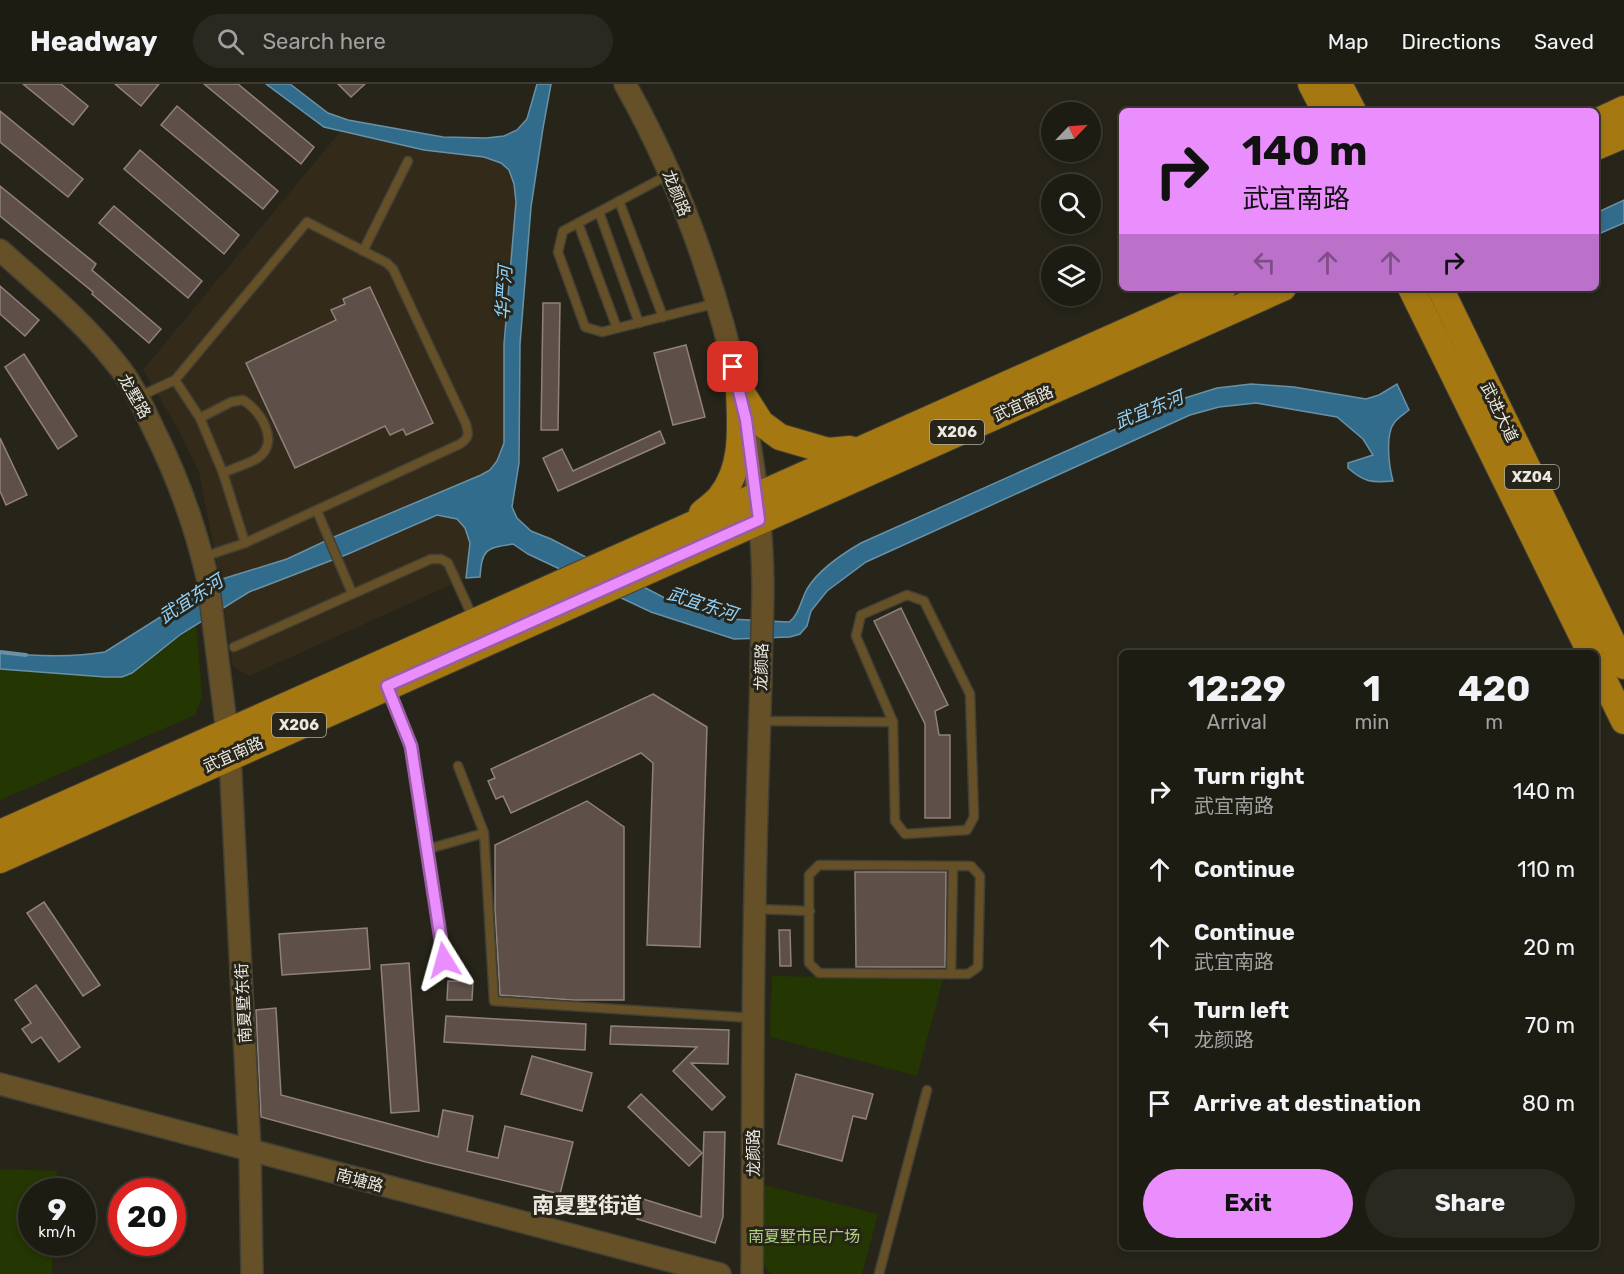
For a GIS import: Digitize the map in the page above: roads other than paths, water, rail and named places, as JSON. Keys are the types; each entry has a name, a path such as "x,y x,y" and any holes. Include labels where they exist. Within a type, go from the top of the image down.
{"main road":[{"path":"1311,84 1323,108"},
{"path":"1339,84 1351,108"},
{"path":"1599,121 1624,109"},
{"path":"1599,146 1624,135"},
{"name":"武宜南路","path":"0,860 474,622 1216,291"},
{"name":"武宜南路","path":"0,833 229,744 387,686 1276,291"},
{"name":"武进大道","path":"1412,291 1589,650"},
{"name":"武进大道","path":"1441,291 1624,666"},
{"path":"739,388 761,423 780,437 828,451 865,447"},
{"path":"690,525 720,497 735,472 741,438 739,388"},
{"path":"1599,670 1624,721"}],"street":[{"name":"龙颜路","path":"626,84 685,212 717,303 746,420 759,520 763,606 754,909 752,1274"},
{"name":"龙墅路","path":"0,250 63,306 116,362 138,397 177,478 203,558 208,581 229,744"},
{"name":"南夏墅东街","path":"229,744 250,1151 252,1274"},
{"name":"南塘路","path":"0,1084 720,1274"}],"lane":[{"path":"363,251 408,161"},
{"path":"669,174 562,231 558,252 585,327 602,332 717,303"},
{"path":"619,201 663,317"},
{"path":"599,212 639,323"},
{"path":"138,397 175,380 307,222 387,263 393,269 469,432 466,440 460,444 245,543 203,558"},
{"path":"578,223 617,328"},
{"path":"175,380 200,418 223,473 245,543"},
{"path":"200,418 231,402 243,399 260,415 268,438 266,448 259,457 223,473"},
{"path":"317,511 352,593"},
{"path":"234,647 431,559 441,558 448,563 474,622"},
{"path":"907,595 924,602 970,694 974,817 967,830 905,834 894,822 893,722 856,636 861,615 907,595"},
{"path":"387,686 411,746 444,960"},
{"path":"759,721 893,722"},
{"path":"458,766 484,833 494,1001 754,1018"},
{"path":"428,849 484,833"},
{"path":"819,865 953,866 971,866 980,876 978,967 968,974 819,974 809,963 809,875 819,865"},
{"path":"951,974 953,866"},
{"path":"754,909 810,911"},
{"path":"879,1274 927,1090"}],"water":[{"path":"266,84 290,84 328,113 348,120 443,137 486,138 504,136 517,130 527,119 537,84 551,84 531,207 520,344 519,463 512,507 517,518 531,531 551,539 688,610 730,619 789,622 798,611 807,589 818,575 839,557 861,543 1185,398 1217,388 1251,384 1294,387 1366,399 1379,395 1397,384 1409,410 1395,421 1389,435 1389,460 1393,481 1368,481 1348,468 1348,463 1373,455 1363,439 1337,417 1256,403 1219,407 1190,415 866,562 827,591 811,611 807,626 800,634 790,637 734,639 651,612 528,554 513,544 491,549 482,561 480,577 466,578 470,543 465,528 457,519 437,515 348,554 249,592 181,634 132,673 122,677 0,669 0,653 52,656 105,652 219,580 287,559 481,475 490,470 497,461 504,443 504,344 516,202 514,184 509,170 501,163 484,157 424,150 324,127"},
{"path":"1624,200 1624,223 1599,234 1599,212"}],"waterway":[{"name":"武宜东河","path":"0,652 26,655"}],"district":[{"name":"南夏墅街道","path":"587,1205"}],"water label":[{"name":"华严河","path":"504,293"}],"park label":[{"name":"南夏墅市民广场","path":"804,1236"}]}
